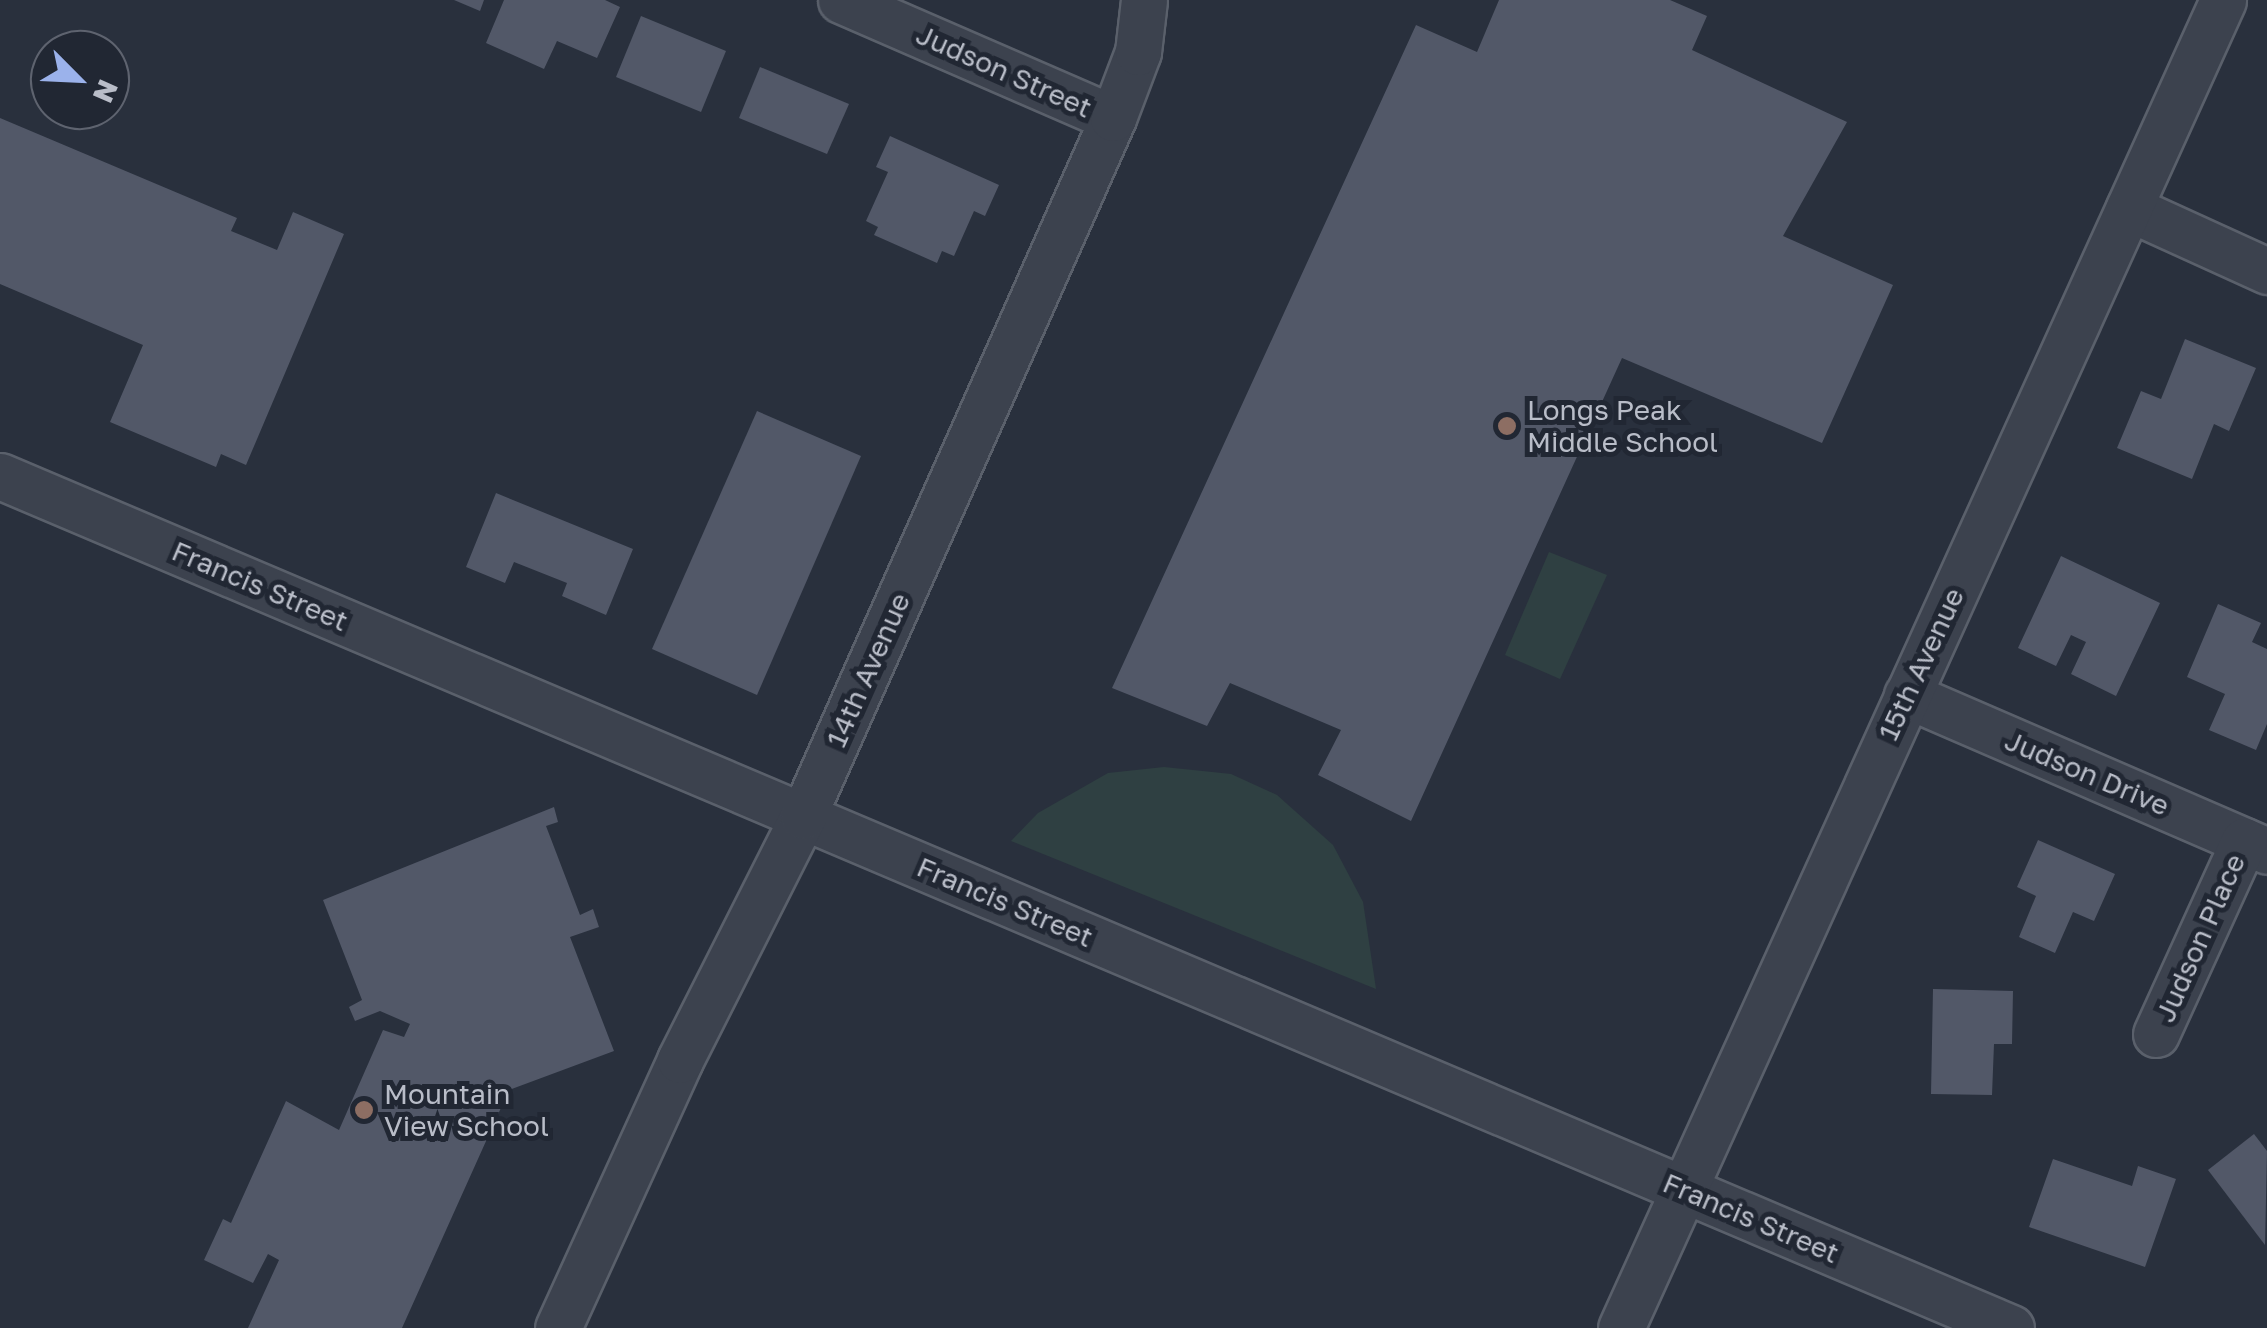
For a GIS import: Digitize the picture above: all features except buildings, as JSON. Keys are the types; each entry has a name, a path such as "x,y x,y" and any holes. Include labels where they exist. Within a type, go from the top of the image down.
{"street":[{"name":"Judson Street","path":"841,0 1113,118"},
{"name":"14th Avenue","path":"558,1328 680,1060 803,816 1113,118 1138,52 1144,0"},
{"name":"15th Avenue","path":"1621,1328 2223,0"},
{"path":"2130,208 2267,271"},
{"name":"Francis Street","path":"0,476 2011,1328"},
{"name":"Judson Drive","path":"1907,695 2256,846"},
{"name":"Judson Place","path":"2156,1034 2256,846"}],"shaded area":[{"path":"1549,552 1607,575 1560,679 1505,655"},
{"path":"1164,767 1231,774 1277,795 1333,845 1363,902 1376,989 1011,841 1038,813 1108,773"}],"place":[{"name":"Longs Peak Middle School","path":"1507,426"},
{"name":"Mountain View School","path":"364,1110"}]}
